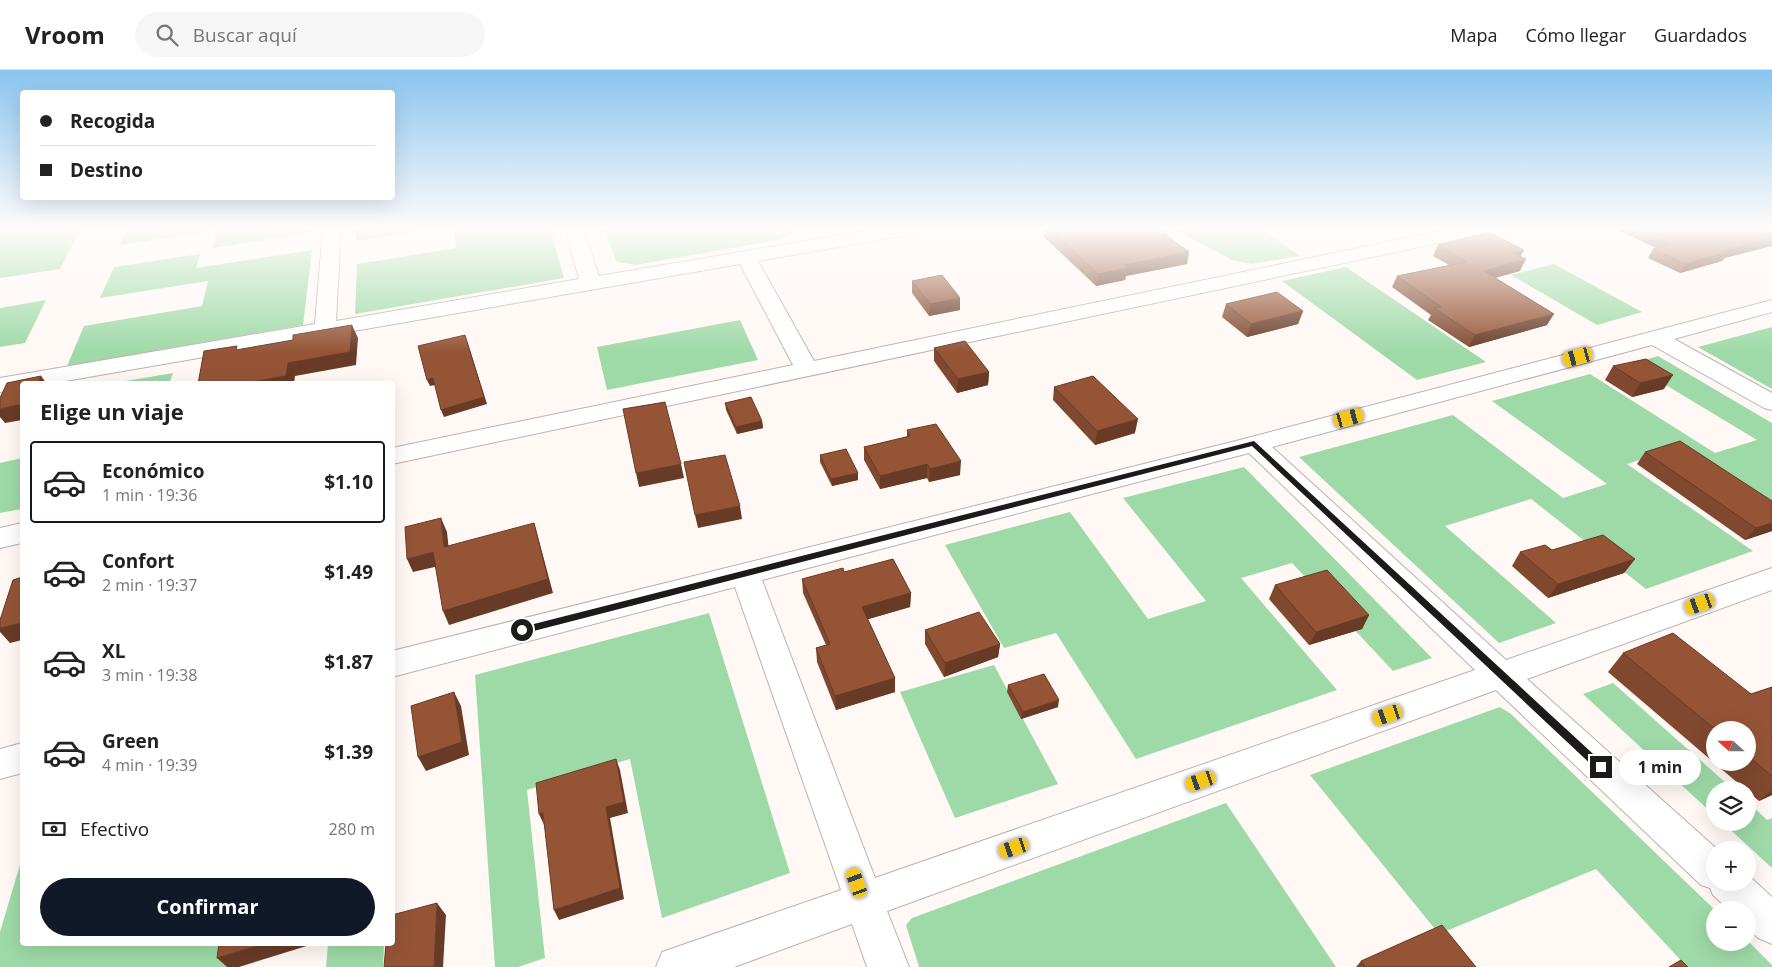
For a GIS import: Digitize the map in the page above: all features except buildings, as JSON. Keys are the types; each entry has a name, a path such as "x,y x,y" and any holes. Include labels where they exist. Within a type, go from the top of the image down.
{"street":[{"path":"325,329 329,270"},
{"path":"587,270 591,284"},
{"path":"23,381 672,270"},
{"path":"753,270 807,369"},
{"path":"395,455 1281,270"},
{"path":"395,663 1254,444 1772,306"},
{"path":"1655,337 1772,403"},
{"path":"0,385 20,382"},
{"path":"1254,444 1706,864"},
{"path":"0,538 20,533"},
{"path":"745,574 888,967"},
{"path":"677,967 1772,578"},
{"path":"0,764 20,759"},
{"path":"1737,891 1772,924"}],"green space":[{"path":"0,270 54,270 0,278"},
{"path":"113,270 310,270 303,325 67,366 84,326 202,306 208,281 100,298"},
{"path":"357,270 562,270 564,278 355,314"},
{"path":"1333,270 1350,270 1486,362 1417,380 1282,281"},
{"path":"1531,270 1565,270 1642,312 1597,325 1511,275"},
{"path":"46,300 25,343 0,347 0,308"},
{"path":"740,320 758,360 607,390 597,347"},
{"path":"1772,327 1772,389 1698,347"},
{"path":"1658,356 1772,423 1772,515 1672,450 1627,464 1753,551 1646,589 1531,499 1445,526 1556,623 1499,643 1299,457 1453,415 1563,498 1607,484 1492,401 1590,374 1715,453 1757,440 1631,364"},
{"path":"173,373 170,381 126,381"},
{"path":"20,458 20,509 0,513 0,463"},
{"path":"1244,467 1432,658 1393,671 1292,563 1241,578 1337,690 1136,759 1056,633 1004,648 945,545 1070,512 1148,619 1206,601 1123,498"},
{"path":"709,613 790,873 662,918 630,759 527,790 545,958 518,967 495,967 475,675"},
{"path":"994,665 1058,784 955,818 900,692"},
{"path":"1613,683 1706,765 1706,771 1713,771 1724,781 1706,781 1706,808 1583,694"},
{"path":"1500,707 1511,714 1706,901 1706,951 1756,951 1756,949 1772,967 1687,967 1596,869 1439,934 1310,775"},
{"path":"1226,803 1336,967 919,967 906,925 912,918"},
{"path":"1756,810 1767,820 1772,818 1772,868 1756,853 1756,841 1743,841 1732,831 1756,831"},
{"path":"20,865 20,946 229,946 226,967 0,967 0,932"},
{"path":"328,946 384,946 383,967 326,967"}],"route":[{"path":"522,630 1254,444 1601,767"}]}
